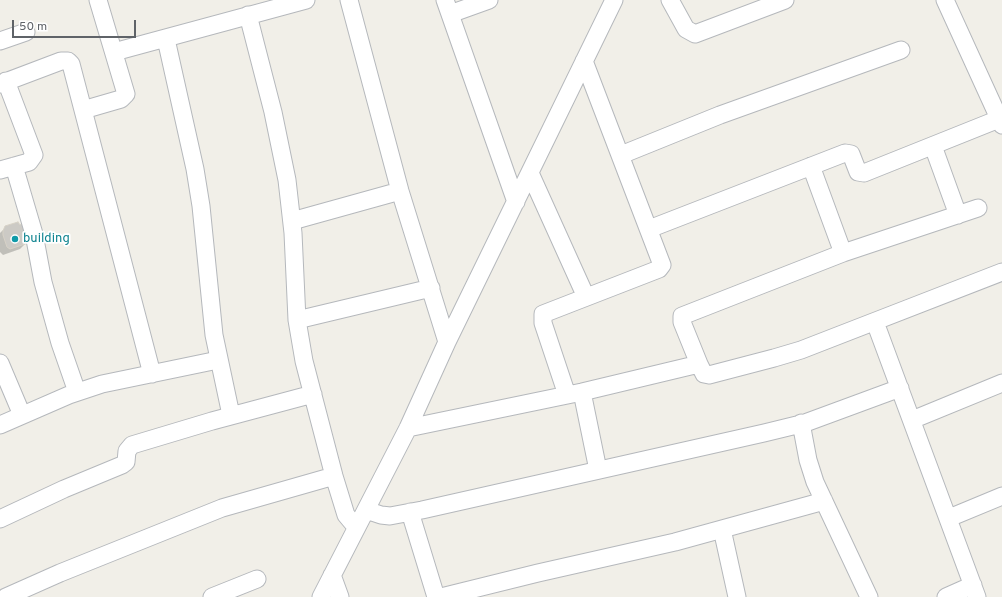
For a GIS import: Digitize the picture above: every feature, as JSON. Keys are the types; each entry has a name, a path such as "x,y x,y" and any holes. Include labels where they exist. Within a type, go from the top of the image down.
{"street":[{"path":"83,110 124,97 125,90 98,0"},
{"path":"114,52 306,0"},
{"path":"349,0 400,191 447,342"},
{"path":"489,0 447,7 516,202"},
{"path":"321,597 408,428 447,342 614,0"},
{"path":"670,0 686,29 695,34 784,0"},
{"path":"649,230 811,166 848,153 852,156 858,172 864,173 933,146 1001,122 945,0"},
{"path":"248,15 278,135 287,180 292,221 297,320 304,361 334,476 346,515 356,527"},
{"path":"0,42 26,32"},
{"path":"166,39 195,169 214,335 218,360 231,415"},
{"path":"621,156 720,115 901,50"},
{"path":"78,392 60,343 44,282 34,234 7,168 32,160 34,155 3,82 61,61 68,60 73,69 152,374"},
{"path":"584,61 662,262 661,267 546,312 542,318 574,393 598,470"},
{"path":"933,146 958,215"},
{"path":"811,166 843,253"},
{"path":"530,173 586,297"},
{"path":"292,221 400,191"},
{"path":"978,208 843,253 682,316 682,322 699,364 704,374 708,375 794,352 1002,272"},
{"path":"297,320 431,288"},
{"path":"875,322 975,591 946,597"},
{"path":"0,425 78,392 102,384 218,360"},
{"path":"0,363 22,415"},
{"path":"408,428 574,393 699,364"},
{"path":"912,420 1002,383"},
{"path":"366,510 381,515 390,516 801,424 900,388"},
{"path":"0,519 64,489 122,465 126,462 127,451 132,445 231,415 313,394"},
{"path":"801,424 808,460 824,501 869,597"},
{"path":"6,597 60,573 222,508 334,476"},
{"path":"948,518 1002,496"},
{"path":"441,597 538,572 675,542 824,501"},
{"path":"410,512 436,597"},
{"path":"722,529 737,597"},
{"path":"332,575 340,597"},
{"path":"212,597 257,579"}],"building":[{"name":"building","path":"18,222 20,225 23,223 28,243 10,249 7,247 3,231 5,226"}],"place":[{"name":"building","path":"15,239"}]}
